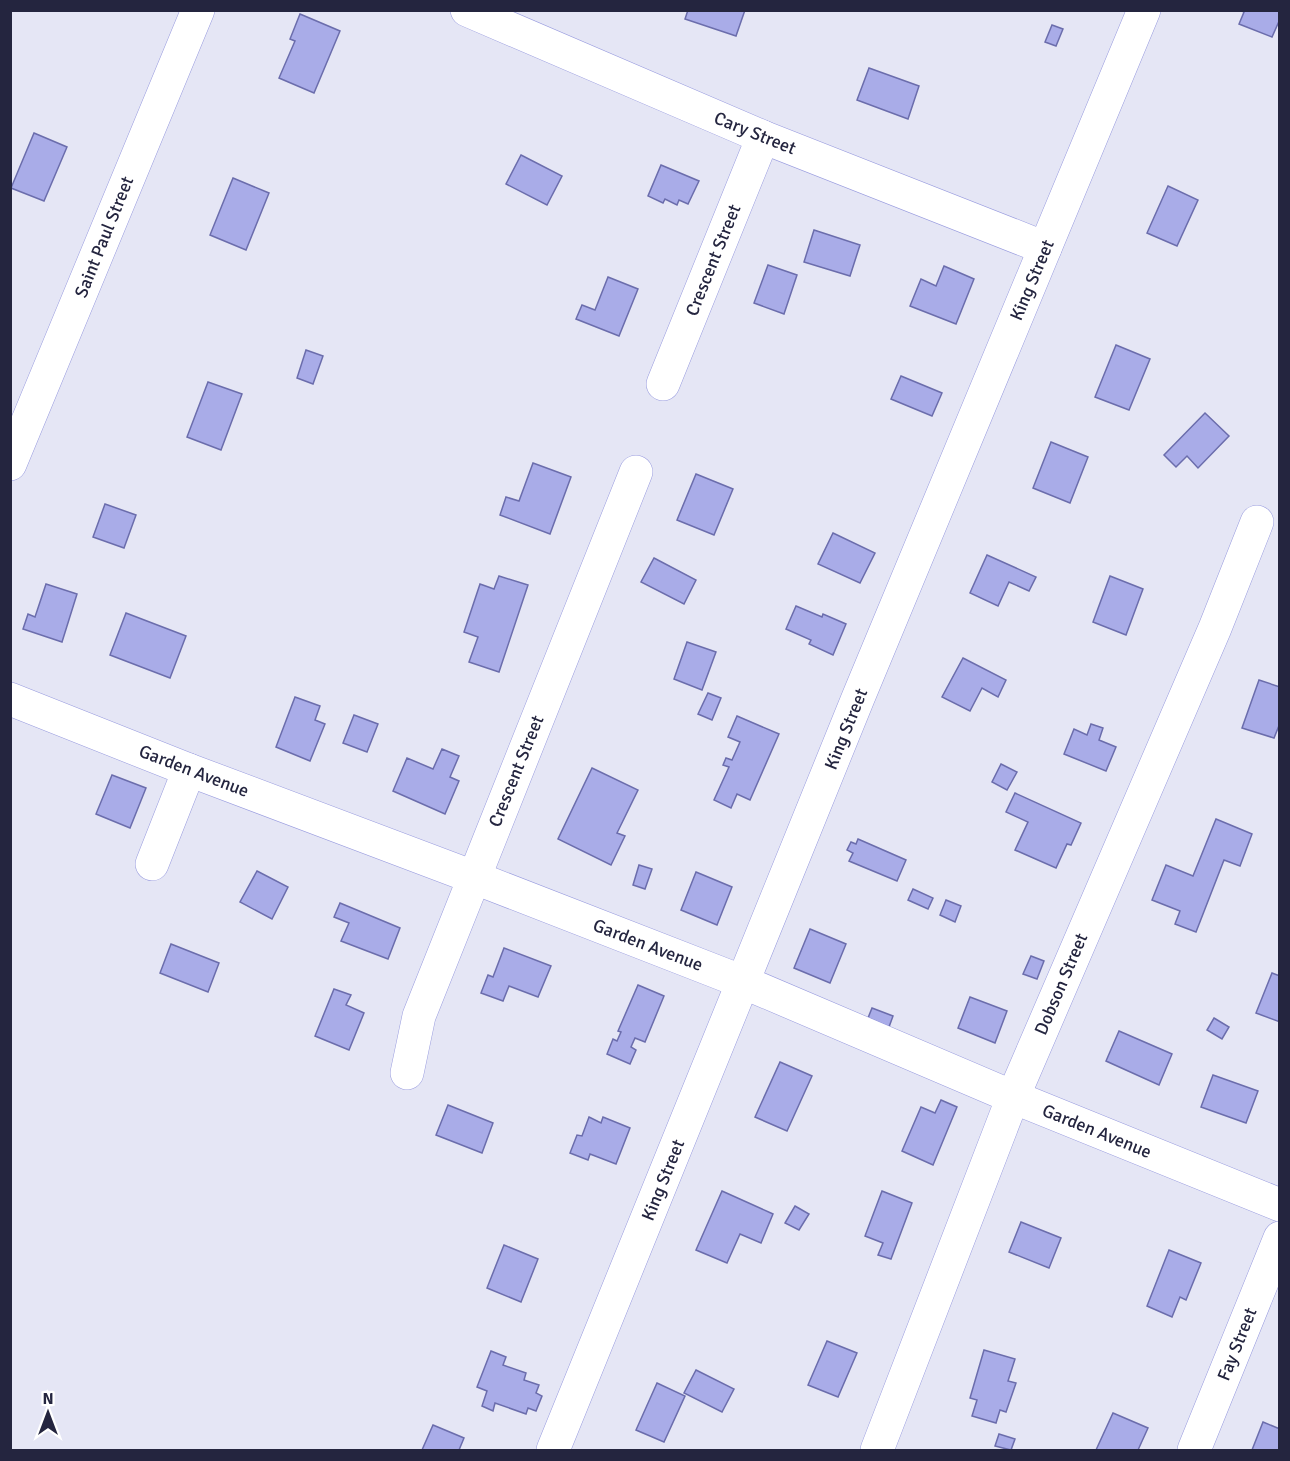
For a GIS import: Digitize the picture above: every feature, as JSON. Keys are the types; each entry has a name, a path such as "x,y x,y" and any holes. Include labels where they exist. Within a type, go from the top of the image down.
{"street":[{"name":"Saint Paul Street","path":"10,464 198,10"},
{"name":"Cary Street","path":"467,10 763,137 1045,248"},
{"name":"King Street","path":"553,1450 858,698 1144,10"},
{"name":"Crescent Street","path":"663,384 763,137"},
{"name":"Crescent Street","path":"407,1073 416,1023 636,472"},
{"name":"Dobson Street","path":"877,1450 1013,1097 1210,639 1257,522"},
{"name":"Garden Avenue","path":"10,699 743,982 1013,1097 1280,1205"},
{"path":"152,864 189,770"},
{"name":"Fay Street","path":"1194,1450 1280,1238"}],"building":[{"path":"688,10 745,10 736,36 685,19"},
{"path":"1240,10 1280,10 1280,19 1272,37 1239,24 1244,12"},
{"path":"300,14 340,31 314,93 279,78 295,41 290,39"},
{"path":"1052,25 1063,29 1056,46 1045,42"},
{"path":"869,68 919,86 908,119 857,100"},
{"path":"34,133 67,147 44,201 11,188"},
{"path":"521,155 562,176 547,205 506,184"},
{"path":"661,165 699,181 688,204 679,200 677,205 665,199 663,203 648,196"},
{"path":"233,178 269,193 246,250 210,235"},
{"path":"1168,186 1198,200 1177,246 1147,233"},
{"path":"814,230 860,245 850,276 804,262"},
{"path":"768,265 797,275 784,314 754,303"},
{"path":"944,266 974,279 956,324 910,306 921,279 936,286"},
{"path":"608,277 638,289 619,336 576,319 582,305 595,310"},
{"path":"1116,345 1150,359 1129,410 1095,397"},
{"path":"306,350 323,356 313,384 297,378"},
{"path":"901,376 942,393 932,416 891,399"},
{"path":"208,382 242,394 221,450 187,437"},
{"path":"1205,413 1229,436 1198,468 1187,456 1176,467 1164,455"},
{"path":"1051,442 1088,457 1070,503 1033,488"},
{"path":"533,463 571,477 550,534 500,515 506,497 519,501"},
{"path":"696,474 733,489 714,535 677,520"},
{"path":"105,504 136,515 124,548 93,537"},
{"path":"833,533 875,553 860,583 818,564"},
{"path":"987,555 1036,577 1029,591 1009,582 998,606 970,593"},
{"path":"654,558 696,580 684,604 641,582"},
{"path":"499,576 528,585 499,672 469,662 478,637 464,632 480,584 494,589"},
{"path":"1110,576 1143,589 1126,635 1093,622"},
{"path":"46,584 77,594 62,642 23,629 28,614 35,617"},
{"path":"796,606 846,624 833,655 809,644 811,640 786,629"},
{"path":"126,613 186,636 170,678 110,655"},
{"path":"687,642 716,652 702,690 674,679"},
{"path":"963,658 1006,680 998,697 982,688 970,711 942,697"},
{"path":"1259,680 1280,687 1280,723 1274,738 1242,728"},
{"path":"708,693 721,698 712,720 698,714"},
{"path":"295,697 320,706 315,720 325,724 310,761 276,747"},
{"path":"354,715 378,724 367,752 343,743"},
{"path":"737,716 779,734 750,800 737,794 731,808 714,800 729,767 723,765 726,758 732,760 740,742 728,737"},
{"path":"1091,724 1103,728 1099,740 1116,747 1106,771 1064,754 1074,729 1087,735"},
{"path":"442,749 459,756 450,777 459,781 445,814 393,791 407,758 433,769"},
{"path":"1001,764 1017,772 1007,790 992,782"},
{"path":"592,768 638,790 617,833 625,836 611,865 558,839"},
{"path":"112,775 146,788 130,828 96,814"},
{"path":"1015,793 1081,823 1071,845 1067,844 1056,868 1015,850 1028,822 1006,812"},
{"path":"1216,819 1252,834 1240,866 1224,860 1196,932 1175,924 1180,911 1152,900 1166,865 1193,876"},
{"path":"858,839 906,860 897,881 849,861 853,853 847,850 851,842 856,844"},
{"path":"639,865 652,869 645,889 633,885"},
{"path":"257,871 288,887 272,919 240,902"},
{"path":"696,872 732,887 717,925 681,910"},
{"path":"913,889 933,898 928,909 908,900"},
{"path":"946,900 961,906 955,922 940,915"},
{"path":"340,903 400,928 388,959 341,941 349,923 334,917"},
{"path":"810,929 846,944 830,983 794,968"},
{"path":"171,944 219,963 208,992 160,973"},
{"path":"504,948 551,966 538,997 509,986 503,1001 481,993 488,975 493,977"},
{"path":"1031,956 1044,961 1037,979 1023,974"},
{"path":"1272,973 1280,976 1280,1022 1256,1013"},
{"path":"638,985 664,996 645,1042 635,1038 631,1047 636,1050 630,1064 607,1054 613,1039 617,1041 621,1032 618,1031"},
{"path":"334,989 351,995 346,1005 364,1013 349,1050 315,1036"},
{"path":"970,997 1007,1011 995,1043 958,1028"},
{"path":"872,1008 893,1016 889,1027 868,1018"},
{"path":"1214,1018 1229,1027 1222,1039 1207,1030"},
{"path":"1119,1031 1172,1054 1159,1085 1106,1061"},
{"path":"780,1062 812,1076 787,1131 755,1117"},
{"path":"1213,1075 1258,1091 1246,1123 1201,1107"},
{"path":"941,1100 957,1107 933,1165 902,1151 921,1107 935,1113"},
{"path":"448,1105 493,1123 482,1153 436,1135"},
{"path":"589,1117 601,1123 603,1117 630,1128 616,1164 590,1154 588,1160 570,1153 577,1135 582,1136"},
{"path":"722,1191 773,1214 761,1243 740,1234 727,1263 696,1250"},
{"path":"882,1191 912,1203 891,1259 878,1255 883,1243 865,1236"},
{"path":"795,1206 809,1214 799,1230 785,1223"},
{"path":"1021,1222 1061,1238 1049,1268 1009,1252"},
{"path":"504,1245 538,1259 521,1302 487,1288"},
{"path":"1169,1250 1201,1263 1186,1300 1180,1297 1172,1317 1147,1306"},
{"path":"827,1341 857,1353 838,1397 808,1385"},
{"path":"984,1350 1015,1359 1008,1381 1016,1383 1006,1412 1000,1410 996,1423 972,1416 977,1400 970,1398"},
{"path":"491,1351 506,1357 503,1365 526,1373 524,1380 539,1385 536,1393 542,1396 536,1411 528,1408 526,1414 495,1403 493,1411 482,1406 487,1391 477,1387"},
{"path":"696,1370 734,1389 722,1412 684,1393"},
{"path":"657,1383 685,1396 664,1442 636,1430"},
{"path":"1113,1413 1148,1428 1138,1450 1096,1450"},
{"path":"1263,1422 1280,1429 1280,1450 1252,1450"},
{"path":"433,1425 464,1438 459,1450 422,1450"},
{"path":"999,1434 1015,1439 1011,1450 995,1446"}]}
